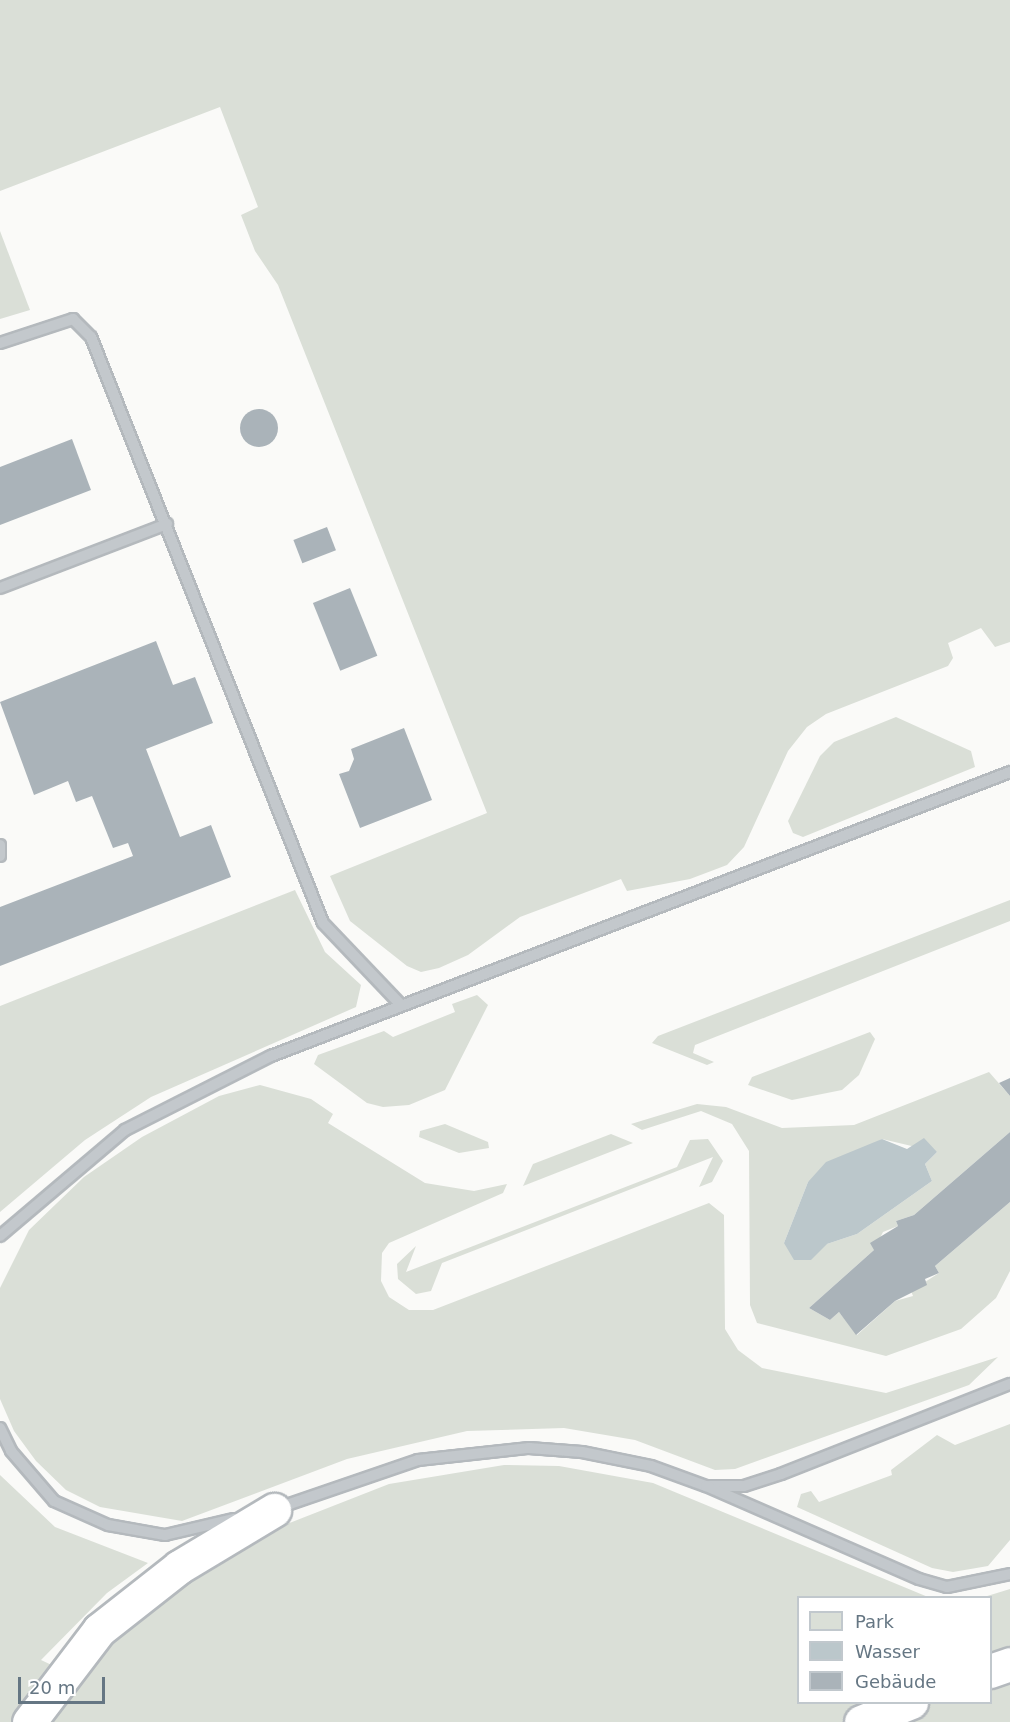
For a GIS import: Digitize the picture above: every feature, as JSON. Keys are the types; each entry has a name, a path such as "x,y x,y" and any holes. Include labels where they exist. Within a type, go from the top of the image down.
{"highway":[{"path":"29,1722 99,1630 179,1567 274,1510"},
{"path":"992,1670 1010,1664"},
{"path":"861,1722 906,1704"}],"lane":[{"path":"0,343 73,319 91,337 323,922 401,1005"},
{"path":"0,588 167,524"},
{"path":"0,1236 125,1130 271,1056 1010,772"},
{"path":"0,845 0,855"},
{"path":"706,1486 744,1486 781,1474 1010,1384"},
{"path":"0,1428 11,1451 54,1501 108,1525 165,1536 274,1510 418,1460 529,1448 651,1466 706,1486 919,1580 947,1587 1009,1572"}],"green space":[{"path":"0,0 1010,0 1010,642 995,647 981,628 948,643 953,658 948,666 826,714 807,727 788,751 744,847 727,865 690,879 627,891 621,879 520,917 468,955 439,968 421,972 407,966 350,921 330,876 487,813 278,285 255,251 241,215 258,207 220,107 0,191"},
{"path":"0,231 30,310 0,319"},
{"path":"896,717 971,751 975,767 803,837 793,833 788,821 820,756 834,742"},
{"path":"295,890 325,952 361,985 356,1007 151,1097 85,1140 0,1212 0,1006"},
{"path":"1010,900 1010,921 695,1045 693,1053 714,1062 707,1065 652,1043 658,1036"},
{"path":"477,995 488,1005 445,1090 409,1105 383,1107 367,1103 314,1064 318,1055 384,1031 393,1037 455,1012 452,1004"},
{"path":"870,1032 875,1039 859,1075 842,1090 792,1100 748,1085 752,1077"},
{"path":"989,1072 1010,1096 1010,1132 914,1215 896,1221 898,1226 883,1232 874,1250 809,1308 830,1320 839,1312 857,1335 895,1301 913,1296 911,1291 939,1273 935,1266 1010,1202 1010,1271 996,1298 961,1329 886,1356 757,1323 750,1305 749,1151 732,1124 701,1111 642,1130 631,1124 697,1104 726,1107 782,1128 854,1125","holes":["882,1139 937,1152 925,1164 932,1181 857,1234 827,1244 784,1243 808,1182"]},
{"path":"260,1085 311,1099 333,1114 328,1123 425,1183 474,1191 507,1184 503,1193 389,1243 382,1253 381,1281 389,1297 409,1310 433,1310 709,1203 724,1215 725,1329 738,1350 762,1368 886,1393 998,1357 969,1385 735,1469 715,1470 635,1440 564,1428 467,1431 347,1459 182,1521 100,1507 66,1490 36,1461 14,1431 0,1399 0,1288 29,1230 84,1177 142,1137 219,1096"},
{"path":"445,1124 488,1142 489,1148 459,1153 419,1137 420,1131"},
{"path":"611,1134 633,1143 523,1186 533,1164"},
{"path":"708,1139 723,1161 712,1182 699,1187 713,1157 442,1263 431,1291 416,1294 398,1279 397,1264 416,1246 406,1272 677,1167 690,1140"},
{"path":"1010,1424 1010,1540 988,1566 953,1572 932,1568 797,1507 801,1494 811,1491 819,1502 892,1475 891,1470 937,1435 955,1445"},
{"path":"504,1465 559,1466 653,1483 926,1596 797,1596 797,1704 992,1704 992,1596 987,1596 1010,1589 1010,1722 0,1722 0,1475 55,1527 148,1563 107,1593 41,1660 75,1676 105,1644 196,1570 264,1533 389,1484"}],"water":[{"path":"924,1138 937,1152 925,1164 932,1181 857,1234 827,1244 811,1260 794,1260 784,1243 808,1182 826,1162 882,1139 907,1149"}],"building":[{"path":"259,409 272,415 278,428 272,441 259,447 246,441 240,428 246,415"},
{"path":"72,439 91,490 0,525 0,467"},
{"path":"327,527 336,550 302,563 293,540"},
{"path":"350,588 377,656 340,671 313,603"},
{"path":"156,641 173,685 195,677 213,723 146,749 180,837 211,825 231,877 0,966 0,907 133,856 128,843 113,848 92,796 76,802 68,781 34,795 0,702"},
{"path":"404,728 432,800 360,828 339,774 349,771 354,759 351,749"},
{"path":"1010,1078 1010,1096 999,1083"},
{"path":"1010,1132 1010,1202 935,1266 939,1273 925,1279 927,1285 895,1301 856,1335 839,1312 830,1320 809,1308 874,1250 870,1243 898,1226 896,1221 914,1215"}]}
